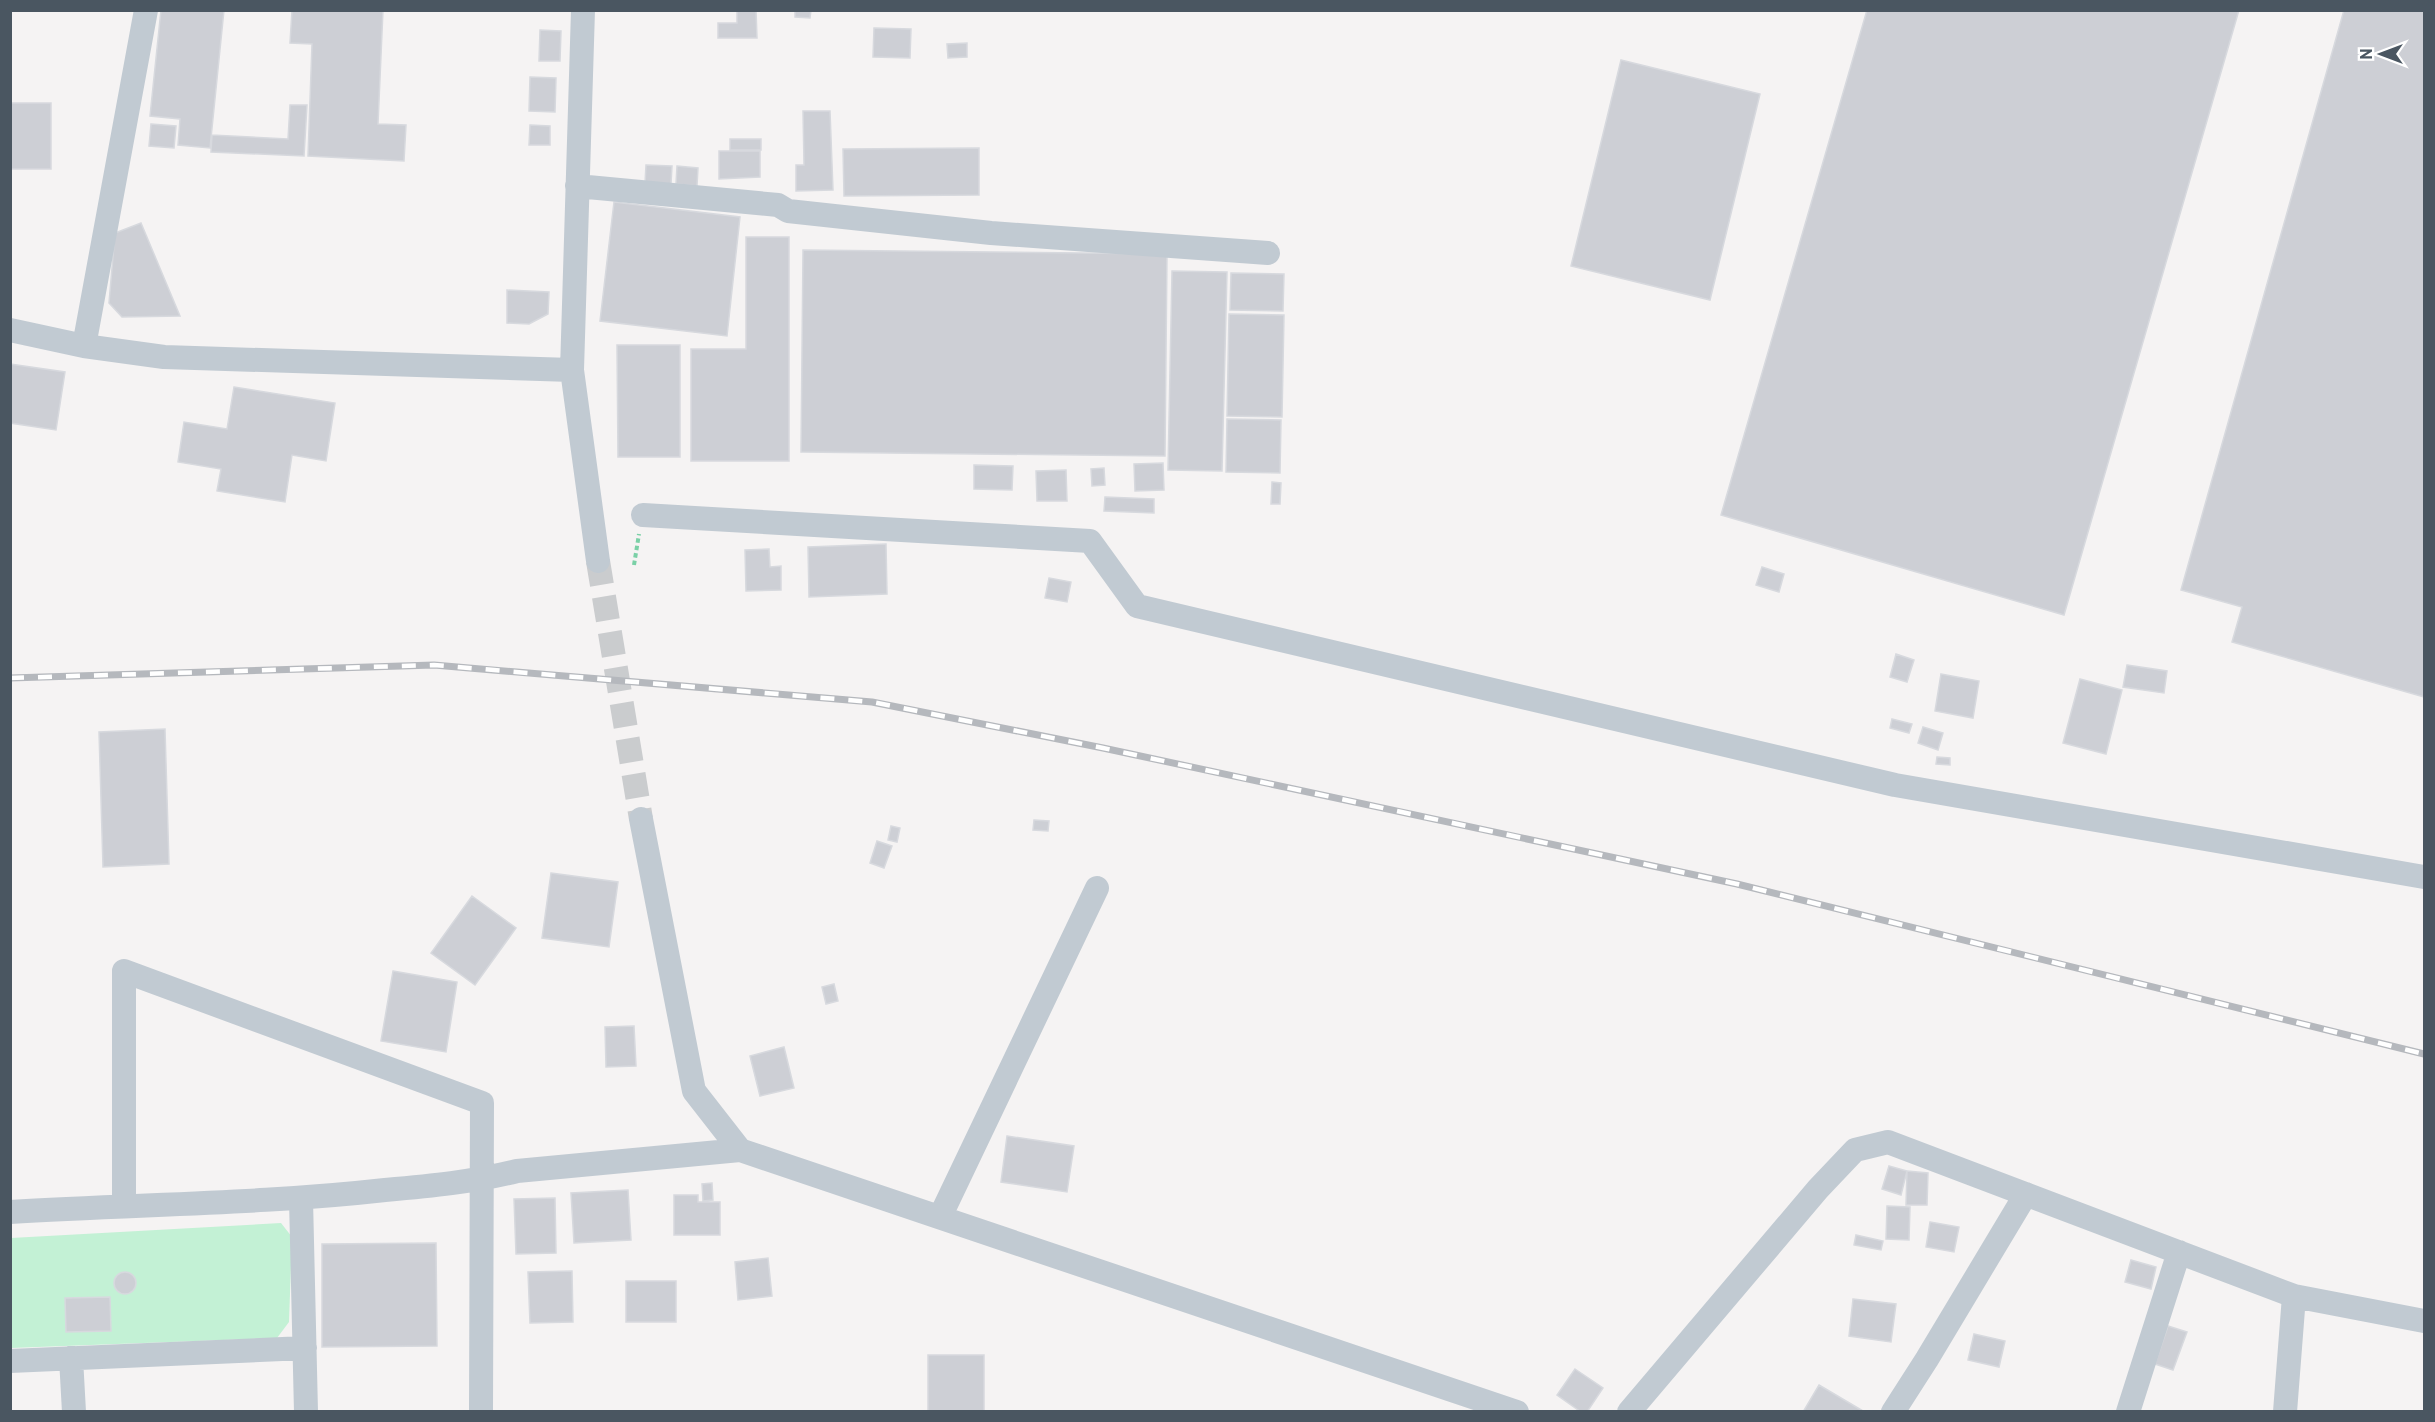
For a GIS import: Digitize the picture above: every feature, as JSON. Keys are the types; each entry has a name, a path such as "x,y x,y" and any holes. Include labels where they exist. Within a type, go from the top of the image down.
{"street":[{"path":"84,346 146,10"},
{"path":"583,10 572,370 598,561"},
{"path":"578,186 778,205 788,211 991,233 1268,252"},
{"path":"10,330 84,346 164,357 572,370"},
{"path":"643,516 1090,540 1137,606 1895,785 2424,877"},
{"path":"641,819 694,1091 740,1150"},
{"path":"940,1217 1097,888"},
{"path":"124,1205 124,971 482,1103 481,1412"},
{"path":"1629,1412 1811,1198 1855,1150 1888,1142 2295,1296 2424,1321"},
{"path":"10,1212 124,1205 301,1199 481,1180 517,1171 740,1150 1517,1412"},
{"path":"1893,1412 1928,1359 2026,1194"},
{"path":"301,1199 306,1412"},
{"path":"2128,1412 2178,1252"},
{"path":"2285,1412 2295,1296"},
{"path":"10,1361 305,1348"},
{"path":"71,1358 74,1412"}],"path":[{"path":"633,565 643,516"}],"green space":[{"path":"281,1223 292,1237 289,1322 277,1338 11,1348 11,1238"}],"building":[{"path":"161,10 224,10 210,148 178,145 180,119 150,116"},
{"path":"292,10 383,10 378,124 406,125 404,161 308,156 312,44 290,43"},
{"path":"737,10 756,10 757,38 718,38 718,23 737,23"},
{"path":"795,10 811,10 810,18 795,17"},
{"path":"1867,10 2239,10 2064,615 1721,515"},
{"path":"2344,10 2424,10 2424,697 2232,642 2242,607 2181,590"},
{"path":"874,28 911,29 910,58 873,57"},
{"path":"540,30 561,31 560,61 539,61"},
{"path":"967,43 967,57 948,58 947,44"},
{"path":"1621,60 1760,94 1710,300 1571,266"},
{"path":"530,77 556,78 555,112 529,111"},
{"path":"10,103 51,103 51,169 10,169"},
{"path":"290,105 307,105 304,156 211,152 212,135 288,139"},
{"path":"803,111 830,111 833,190 796,191 796,165 804,165"},
{"path":"151,124 176,126 174,148 149,146"},
{"path":"530,125 550,126 550,145 529,145"},
{"path":"730,139 761,139 761,150 730,150"},
{"path":"979,148 979,195 844,196 843,149"},
{"path":"719,151 760,151 760,177 719,179"},
{"path":"646,165 672,166 671,184 645,183"},
{"path":"677,166 698,168 697,186 676,184"},
{"path":"614,202 740,217 727,336 600,321"},
{"path":"141,223 180,316 122,317 109,303 115,233"},
{"path":"746,237 789,237 789,461 691,461 691,349 746,349"},
{"path":"803,250 1167,254 1165,456 801,452"},
{"path":"1172,271 1227,272 1222,471 1168,470"},
{"path":"1231,273 1284,274 1283,311 1230,310"},
{"path":"507,290 549,292 548,314 529,324 507,323"},
{"path":"1229,314 1284,315 1282,417 1227,416"},
{"path":"617,345 680,345 680,457 618,457"},
{"path":"10,364 65,372 56,430 10,423"},
{"path":"234,387 335,403 326,461 292,455 285,502 217,491 221,469 178,462 184,422 227,429"},
{"path":"1227,419 1281,420 1280,473 1226,472"},
{"path":"1163,463 1164,490 1135,491 1134,464"},
{"path":"974,465 1013,466 1012,490 974,489"},
{"path":"1104,468 1105,485 1092,486 1091,469"},
{"path":"1066,470 1067,501 1037,501 1036,471"},
{"path":"1272,482 1281,483 1280,504 1271,504"},
{"path":"1105,497 1154,499 1154,513 1104,511"},
{"path":"886,544 887,594 809,597 808,547"},
{"path":"769,549 770,567 781,566 781,590 746,591 745,550"},
{"path":"1762,567 1784,574 1779,592 1756,585"},
{"path":"1049,578 1071,582 1067,602 1045,598"},
{"path":"1896,654 1914,660 1907,682 1890,677"},
{"path":"2127,665 2167,671 2164,693 2123,687"},
{"path":"1941,674 1979,681 1973,718 1935,711"},
{"path":"2080,679 2122,690 2106,754 2063,743"},
{"path":"1892,719 1912,724 1909,733 1890,728"},
{"path":"1923,727 1943,733 1938,750 1918,743"},
{"path":"165,729 169,864 103,867 99,732"},
{"path":"1937,757 1950,758 1950,765 1936,764"},
{"path":"1034,820 1049,821 1048,831 1033,830"},
{"path":"891,826 900,828 897,842 888,840"},
{"path":"877,841 892,846 884,868 870,863"},
{"path":"551,873 618,882 609,947 542,938"},
{"path":"472,896 516,928 475,985 431,953"},
{"path":"393,971 457,982 446,1052 381,1041"},
{"path":"834,984 838,1001 826,1004 822,987"},
{"path":"634,1026 636,1066 606,1067 605,1027"},
{"path":"784,1047 794,1088 760,1096 750,1056"},
{"path":"1007,1136 1074,1146 1067,1192 1001,1182"},
{"path":"1889,1166 1907,1171 1901,1195 1882,1189"},
{"path":"1907,1171 1928,1173 1927,1205 1906,1205"},
{"path":"712,1183 713,1200 703,1201 702,1184"},
{"path":"628,1190 631,1240 574,1243 571,1193"},
{"path":"674,1195 698,1195 698,1202 720,1202 720,1235 674,1235"},
{"path":"555,1198 556,1253 516,1254 514,1199"},
{"path":"1887,1206 1910,1207 1909,1240 1886,1239"},
{"path":"1930,1222 1959,1227 1954,1252 1926,1247"},
{"path":"1856,1235 1883,1241 1881,1250 1854,1245"},
{"path":"436,1243 437,1346 322,1347 322,1244"},
{"path":"768,1258 772,1296 738,1300 735,1262"},
{"path":"2131,1260 2156,1267 2151,1289 2125,1282"},
{"path":"572,1271 573,1322 530,1323 528,1272"},
{"path":"125,1272 133,1275 136,1283 133,1291 125,1294 117,1291 114,1283 117,1275"},
{"path":"626,1281 676,1281 676,1322 626,1322"},
{"path":"110,1297 111,1331 66,1332 65,1298"},
{"path":"1853,1299 1896,1304 1891,1342 1849,1336"},
{"path":"2168,1326 2187,1332 2173,1370 2155,1364"},
{"path":"1974,1334 2005,1341 1999,1367 1968,1360"},
{"path":"928,1355 984,1355 984,1412 928,1412"},
{"path":"1575,1369 1603,1388 1587,1412 1581,1412 1557,1395"},
{"path":"1819,1385 1863,1411 1863,1412 1803,1412"}],"tunnel":[{"path":"598,561 641,819"}],"railway":[{"path":"10,678 434,665 872,702 1103,748 1737,884 2424,1054"}]}
